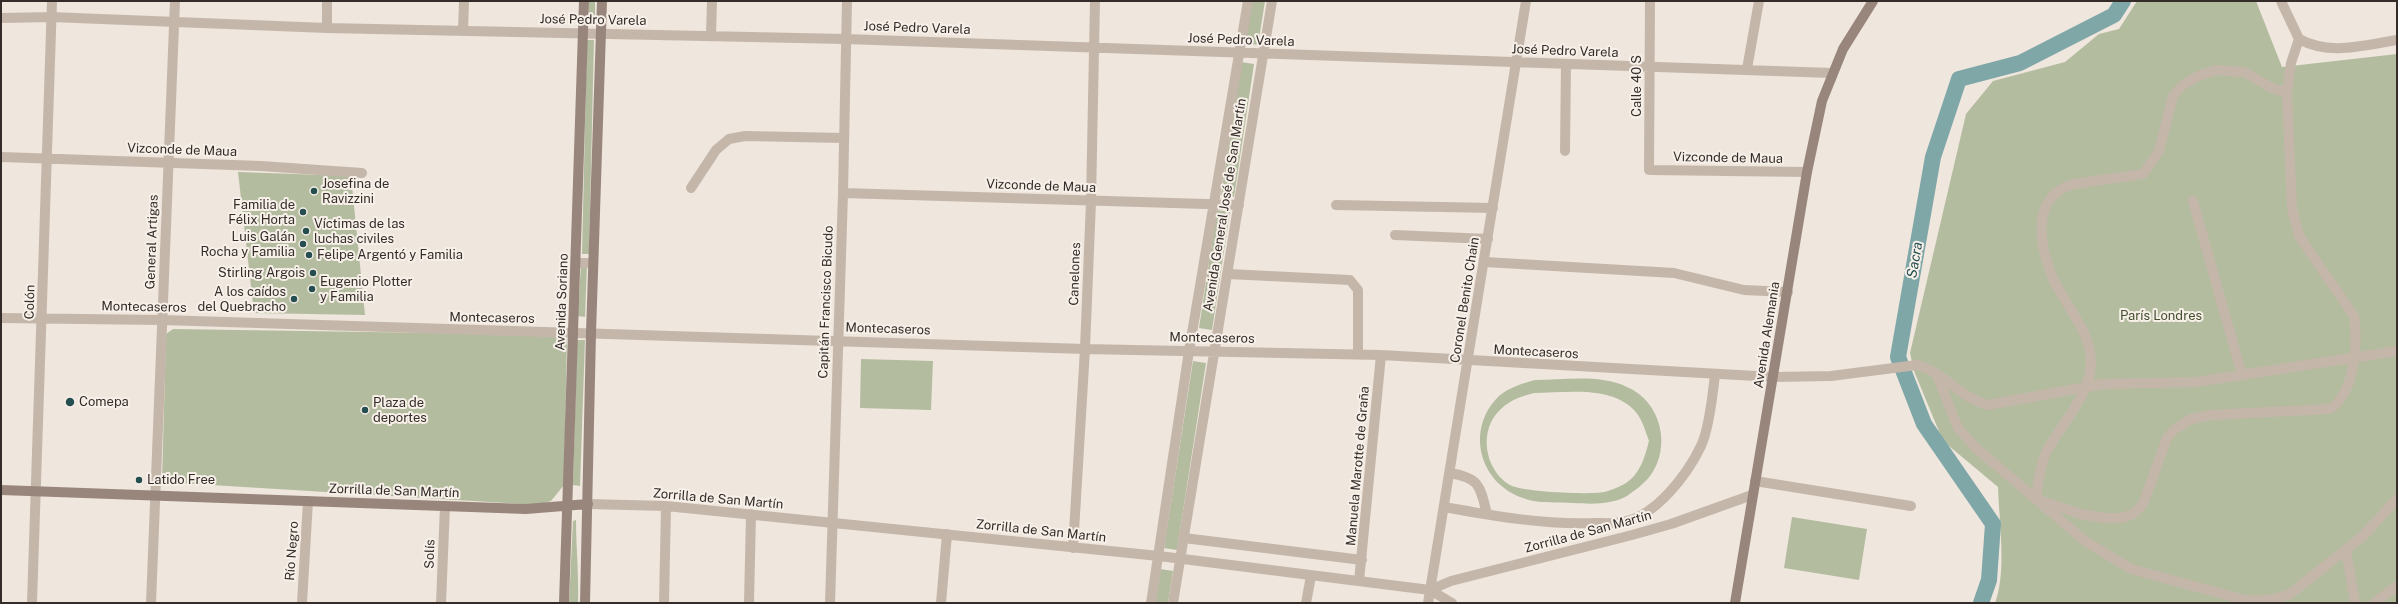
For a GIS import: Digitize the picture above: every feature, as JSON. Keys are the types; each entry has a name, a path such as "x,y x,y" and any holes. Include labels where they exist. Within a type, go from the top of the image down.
{"street":[{"name":"Colón","path":"32,603 48,158 52,1"},
{"name":"General Artigas","path":"151,603 175,1"},
{"path":"327,1 327,28"},
{"path":"463,31 464,1"},
{"name":"Avenida Soriano","path":"564,603 584,1"},
{"path":"585,603 591,333 602,1"},
{"path":"711,35 712,1"},
{"name":"Capitán Francisco Bicudo","path":"830,603 843,194 845,38 847,1"},
{"name":"Canelones","path":"1073,548 1085,349 1091,201 1095,1"},
{"name":"Avenida General José de San Martín","path":"1151,603 1189,351 1248,1"},
{"name":"Avenida General José de San Martín","path":"1173,603 1272,1"},
{"name":"Coronel Benito Chain","path":"1428,603 1469,361 1526,1"},
{"name":"Calle 40 S","path":"1649,170 1650,1"},
{"path":"1747,69 1759,1"},
{"name":"Avenida Alemania","path":"1735,603 1752,495 1774,377 1807,172 1822,101 1832,73 1843,49 1873,1"},
{"path":"2281,1 2299,39 2321,49 2337,50 2397,40"},
{"name":"José Pedro Varela","path":"1,18 52,17 327,28 600,32 845,38 1093,48 1832,73"},
{"path":"2036,500 2082,514 2105,518 2122,518 2133,514 2143,504 2161,449 2175,429 2190,419 2211,415 2330,409 2344,396 2355,357 2356,330 2354,316 2298,236 2292,208 2287,93 2291,63 2299,39"},
{"path":"1565,151 1566,64"},
{"path":"2036,500 2039,475 2045,455 2086,388 2092,369 2090,350 2075,316 2054,279 2046,257 2041,231 2043,213 2049,198 2065,187 2074,184 2143,174 2158,151 2173,96 2183,85 2198,76 2216,70 2244,72 2270,87 2287,93"},
{"path":"691,188 716,150 729,139 744,136 844,138"},
{"name":"Vizconde de Maua","path":"1,156 261,166 362,173"},
{"name":"Vizconde de Maua","path":"1649,170 1807,172"},
{"name":"Vizconde de Maua","path":"843,194 1239,205"},
{"path":"2193,201 2242,375"},
{"path":"1336,205 1493,208"},
{"path":"1395,235 1488,239"},
{"path":"1485,262 1674,274 1744,290 1788,292"},
{"path":"576,263 593,263"},
{"path":"1228,274 1350,280 1358,290 1358,354"},
{"name":"Montecaseros","path":"1,318 162,320 430,330 574,332 1085,349 1358,354 1774,377 1831,376 1917,366 1930,369 1936,373"},
{"path":"1936,373 1974,401 1988,405 2103,384 2196,382 2397,351"},
{"name":"Manuela Marotte de Graña","path":"1359,581 1381,355"},
{"path":"1936,373 1958,428 1975,447 2085,541 2131,568 2245,600 2264,602 2290,594 2363,536 2397,499"},
{"path":"1444,507 1567,524 1624,522 1652,509 1675,487 1702,445 1715,374"},
{"path":"1450,473 1467,476 1476,481 1481,492 1486,514"},
{"path":"1755,481 1911,506"},
{"name":"Zorrilla de San Martín","path":"1,490 526,509 588,504 666,506 1158,556 1430,590 1452,603"},
{"name":"Zorrilla de San Martín","path":"1430,590 1451,581 1671,524 1752,495"},
{"name":"Río Negro","path":"302,603 308,501"},
{"name":"Solís","path":"441,603 445,506"},
{"path":"664,603 666,506"},
{"path":"749,603 751,514"},
{"path":"941,603 947,534"},
{"path":"1184,538 1362,560"},
{"path":"2346,550 2355,603"},
{"path":"1306,603 1311,576"},
{"path":"2374,603 2397,586"}],"green space":[{"path":"589,1 595,1 595,22 588,22"},
{"path":"1252,1 1265,1 1258,45 1245,43"},
{"name":"París Londres","path":"2137,1 2256,1 2282,67 2397,54 2397,603 1995,603 2001,577 2001,530 1998,487 1943,441 1914,371 1910,353 1966,114 1993,81 2065,62 2099,34 2119,29"},
{"path":"587,40 594,40 589,254 582,254"},
{"path":"1241,62 1254,64 1234,197 1221,195"},
{"path":"238,172 351,176 365,315 254,313"},
{"path":"1217,210 1230,212 1212,330 1199,328"},
{"path":"581,264 587,264 585,317 578,316"},
{"name":"Plaza de deportes","path":"173,329 564,335 567,339 564,485 551,501 539,505 162,482 166,334"},
{"path":"577,340 585,340 580,486 573,485"},
{"path":"861,359 933,361 931,410 860,408"},
{"path":"1193,361 1206,363 1177,550 1164,548"},
{"path":"1535,380 1605,380 1627,387 1639,394 1648,403 1655,414 1660,426 1661,439 1657,464 1650,476 1642,485 1621,499 1587,504 1529,500 1508,491 1496,480 1487,468 1482,454 1480,439 1482,424 1488,409 1499,396 1511,388","holes":["1587,392 1600,394 1613,397 1624,402 1634,410 1645,428 1649,441 1642,464 1631,479 1609,491 1585,493 1528,489 1510,485 1501,478 1494,470 1487,449 1489,427 1494,417 1508,403 1534,393"]},
{"path":"1792,517 1867,529 1859,580 1784,568"},
{"path":"576,520 578,603 569,603 573,521"},
{"path":"1160,569 1173,571 1168,603 1154,603"}],"waterway":[{"name":"Sacra","path":"1981,603 1989,580 1993,524 1924,424 1898,357 1933,157 1959,79 2020,63 2114,15 2123,1"}],"place":[{"name":"Josefina de Ravizzini","path":"314,191"},
{"name":"Familia de Félix Horta","path":"303,212"},
{"name":"Víctimas de las luchas civiles","path":"306,231"},
{"name":"Luis Galán Rocha y Familia","path":"303,244"},
{"name":"Felipe Argentó y Familia","path":"309,255"},
{"name":"Stirling Argois","path":"313,273"},
{"name":"Eugenio Plotter y Familia","path":"312,289"},
{"name":"A los caídos del Quebracho","path":"294,299"},
{"name":"Comepa","path":"70,402"},
{"name":"Plaza de deportes","path":"365,410"},
{"name":"Latido Free","path":"139,480"}]}
